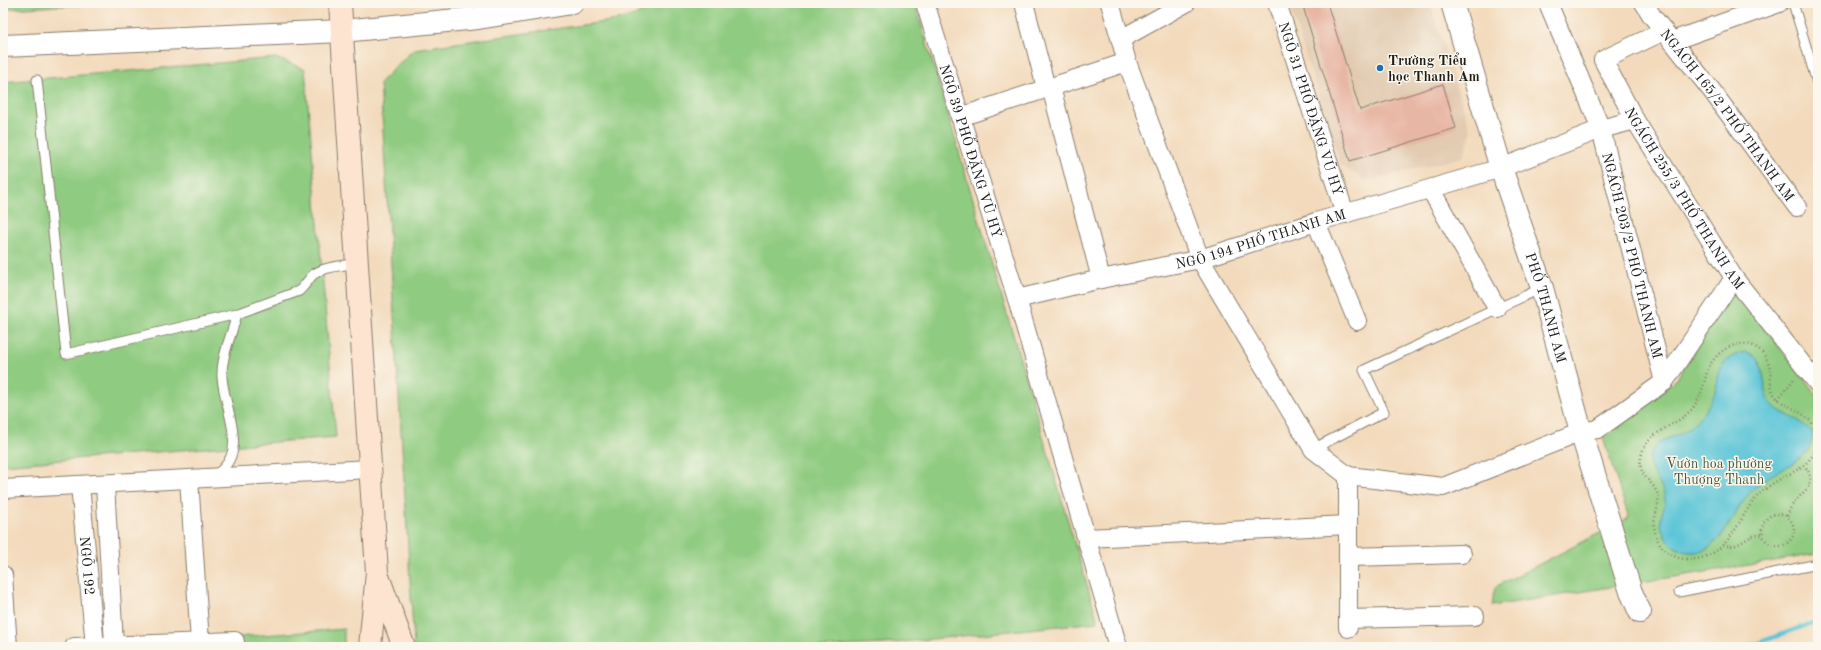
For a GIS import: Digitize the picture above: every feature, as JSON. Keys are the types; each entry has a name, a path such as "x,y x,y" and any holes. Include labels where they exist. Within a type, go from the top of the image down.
{"main road":[{"path":"340,3 377,572 370,647"},
{"path":"377,572 404,647"}],"street":[{"path":"3,46 342,31 485,17 572,3"},
{"name":"NGÕ 39 PHỐ ĐẶNG VŨ HỶ","path":"925,3 1017,299 1118,647"},
{"path":"1024,3 1101,279"},
{"path":"1110,3 1128,62 1200,259 1314,449 1348,476 1443,487 1581,432 1598,429 1664,382 1734,278"},
{"path":"1121,39 1186,3"},
{"name":"NGÕ 31 PHỐ ĐẶNG VŨ HỶ","path":"1277,3 1345,214"},
{"name":"PHỐ THANH AM","path":"1452,3 1501,168 1542,288 1581,432 1632,592 1640,612"},
{"name":"NGÁCH 203/2 PHỐ THANH AM","path":"1548,3 1601,129 1664,382"},
{"name":"NGÁCH 165/2 PHỐ THANH AM","path":"1644,3 1712,91 1797,207"},
{"path":"1668,36 1779,3"},
{"name":"NGÁCH 255/3 PHỐ THANH AM","path":"1668,36 1602,60 1635,120 1734,278 1818,384"},
{"path":"960,117 1128,62"},
{"name":"NGÕ 194 PHỐ THANH AM","path":"1017,299 1101,279 1200,259 1316,222 1431,190 1501,168 1601,129 1635,120"},
{"path":"1431,190 1497,308"},
{"path":"1316,222 1357,321"},
{"path":"3,489 370,469"},
{"path":"1348,476 1348,624 1475,616"},
{"path":"189,479 200,642"},
{"path":"105,484 114,645"},
{"name":"NGÕ 192","path":"80,485 95,646"},
{"path":"1087,538 1348,525"},
{"path":"1348,557 1462,554"},
{"path":"3,575 8,647"},
{"path":"74,647 235,641"}],"lane":[{"path":"1793,3 1818,86"},
{"path":"36,80 66,354 237,314 299,291 305,286 308,280 321,270 357,263"},
{"path":"1314,449 1384,412 1364,370 1542,288"},
{"path":"210,478 228,464 232,455 232,426 222,378 223,365 237,314"},
{"path":"1679,592 1818,564"}],"path":[{"path":"1818,434 1810,420 1803,413 1778,399 1773,392 1769,362 1763,353 1757,348 1748,344 1738,344 1729,347 1713,361 1708,369 1699,399 1691,410 1683,418 1655,435 1647,442 1642,451 1640,462 1642,472 1645,478 1657,491 1659,497 1654,525 1657,540 1666,551 1676,557 1688,560 1703,558 1723,545 1735,530 1744,514 1758,495 1777,481 1805,466 1818,446"},
{"path":"1778,399 1806,368"},
{"path":"1787,516 1793,503 1806,492 1808,487 1809,475 1805,466"},
{"path":"1776,514 1787,516 1794,525 1794,531 1790,541 1785,545 1774,546 1765,540 1761,529 1766,519 1776,514"},
{"path":"1723,545 1735,546 1752,536 1762,535"}],"shaded area":[{"name":"Trường Tiểu học Thanh Am","path":"1289,3 1430,3 1471,133 1463,157 1365,181 1340,164"}],"green space":[{"path":"3,3 123,3 3,9"},
{"path":"674,3 915,3 1098,622 884,644 825,647 414,647 380,82 414,49 618,20"},
{"path":"275,58 305,69 336,437 3,465 3,82"},
{"name":"Vườn hoa phường Thượng Thanh","path":"1735,289 1818,397 1818,554 1492,606 1495,587 1629,518 1603,438 1676,380"},
{"path":"344,629 344,647 102,647"}],"water":[{"path":"1745,352 1757,359 1760,364 1768,398 1774,406 1781,412 1799,421 1812,432 1812,441 1805,454 1800,459 1768,477 1750,493 1725,530 1712,545 1697,552 1682,550 1670,543 1662,530 1661,519 1665,499 1662,488 1651,466 1651,454 1654,448 1662,441 1683,432 1697,421 1714,396 1720,368 1726,360"}],"building":[{"path":"1302,3 1327,3 1360,110 1443,84 1456,128 1350,161"}],"waterway":[{"path":"1747,647 1818,621"}],"place":[{"name":"Trường Tiểu học Thanh Am","path":"1380,68"}]}
